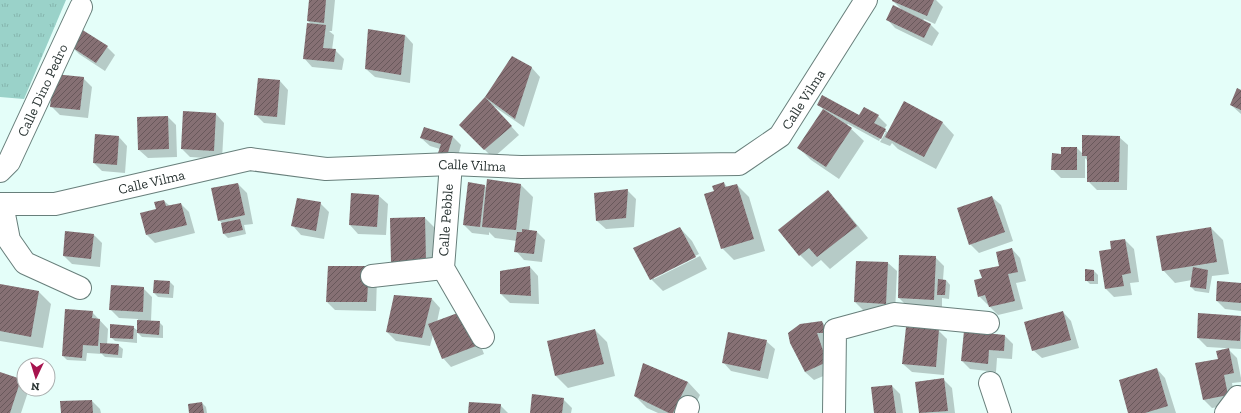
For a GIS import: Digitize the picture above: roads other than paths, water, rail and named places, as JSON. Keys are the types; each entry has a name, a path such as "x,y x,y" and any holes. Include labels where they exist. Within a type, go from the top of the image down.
{"street":[{"name":"Calle Vilma","path":"1,204 55,204 250,159 326,169 451,164 521,167 739,164 780,136 866,0"},
{"name":"Calle Dino Pedro","path":"0,171 9,162 81,7"},
{"name":"Calle Pebble","path":"451,164 443,268 483,337"},
{"path":"1,204 9,240 25,263 80,288"},
{"path":"372,276 443,268"},
{"path":"834,413 835,330 894,314 988,323"},
{"path":"990,383 1000,413"}]}
